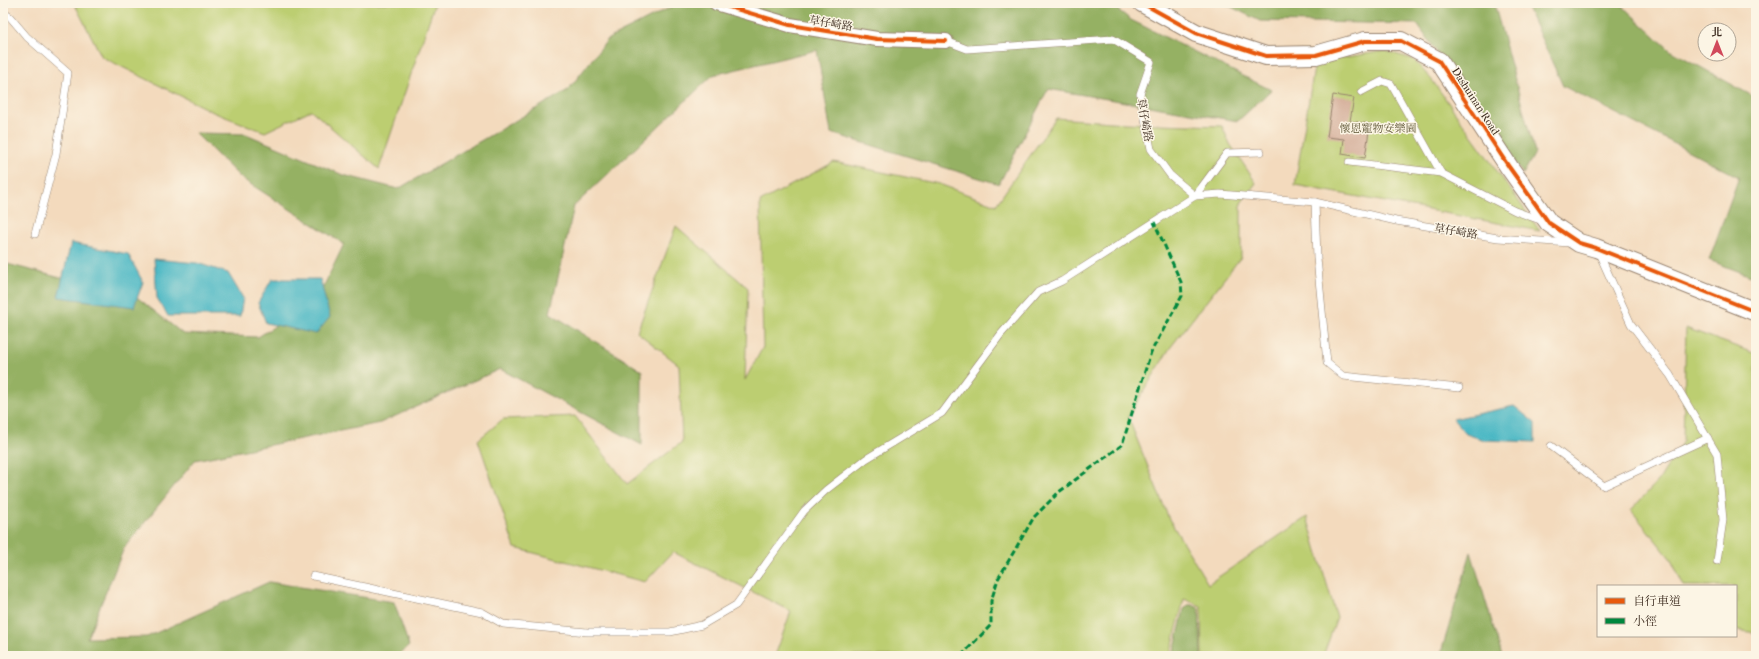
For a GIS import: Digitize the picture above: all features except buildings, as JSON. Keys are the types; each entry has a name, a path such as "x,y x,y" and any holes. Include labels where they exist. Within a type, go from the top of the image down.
{"street":[{"name":"草仔崎路","path":"716,3 790,26 877,40 946,41"},
{"name":"Dashuinan Road","path":"1142,3 1196,33 1266,56 1316,55 1365,41 1401,41 1438,61 1509,167 1549,223 1579,243 1596,248 1756,312"}],"lane":[{"path":"3,12 10,16 27,37 68,73 56,154 34,234"},
{"name":"草仔崎路","path":"946,41 967,49 1113,40 1151,62 1140,94 1151,149 1170,175 1195,196 1220,194 1315,202 1396,221 1498,238 1579,243"},
{"path":"1361,92 1382,81 1391,84 1441,173"},
{"path":"313,576 482,612 503,624 587,632 670,632 702,625 736,605 804,511 826,490 866,459 942,412 1001,334 1038,292 1062,281 1195,196 1227,153 1261,152"},
{"path":"1349,162 1441,173 1515,211 1549,223"},
{"path":"1315,202 1317,258 1328,364 1343,376 1459,388"},
{"path":"1596,248 1631,324 1670,375 1717,454 1723,520 1717,561"},
{"path":"1551,446 1604,486 1708,438"}],"green space":[{"path":"74,3 435,3 379,169 311,110 265,132 215,113 102,57"},
{"path":"679,3 1109,3 1131,20 1271,90 1238,121 1048,89 999,184 831,133 817,50 713,75 574,206 550,313 642,371 642,445 500,369 380,423 195,460 124,548 87,638 147,637 269,582 394,602 409,646 397,656 270,656 256,653 253,656 3,656 3,253 7,264 138,298 183,334 258,337 318,298 344,244 241,178 195,133 246,134 343,175 398,189 568,90 608,39"},
{"path":"1223,3 1494,3 1535,153 1523,174 1417,24 1260,21"},
{"path":"1525,3 1619,3 1670,50 1756,98 1756,278 1709,260 1739,177 1563,86"},
{"name":"懷恩寵物安樂園","path":"1385,51 1413,59 1432,80 1540,231 1295,185 1315,62"},
{"path":"1056,118 1125,123 1222,126 1230,144 1256,183 1241,203 1241,257 1170,348 1128,417 1169,519 1208,584 1307,517 1337,618 1323,656 1202,656 1201,606 1184,599 1170,656 775,656 791,611 673,552 645,582 515,548 478,440 503,419 575,416 627,484 682,442 679,365 637,332 676,226 748,288 745,380 763,347 760,202 834,162 939,184 996,205"},
{"path":"1686,328 1756,354 1756,633 1737,630 1737,585 1684,585 1670,558 1631,510 1659,480 1683,441"},
{"path":"1471,552 1502,656 1440,656"},
{"path":"1188,605 1199,608 1201,656 1173,656 1184,609"}],"water":[{"path":"71,243 128,254 143,282 134,307 58,297"},
{"path":"154,259 197,263 228,273 243,298 240,316 168,316 157,298"},
{"path":"272,279 320,279 330,317 316,334 266,323 258,303"},
{"path":"1514,406 1535,423 1535,442 1484,440 1466,434 1453,419"}],"marked path":[{"path":"961,656 991,625 991,601 998,579 1034,517 1059,492 1122,445 1151,352 1182,296 1181,282 1154,222"}],"cycle path":[{"path":"716,3 790,25 877,39 946,41"},
{"path":"1142,3 1196,33 1266,56 1316,55 1365,41 1401,41 1439,61 1509,167 1549,223 1579,243 1596,248 1756,312"}]}
